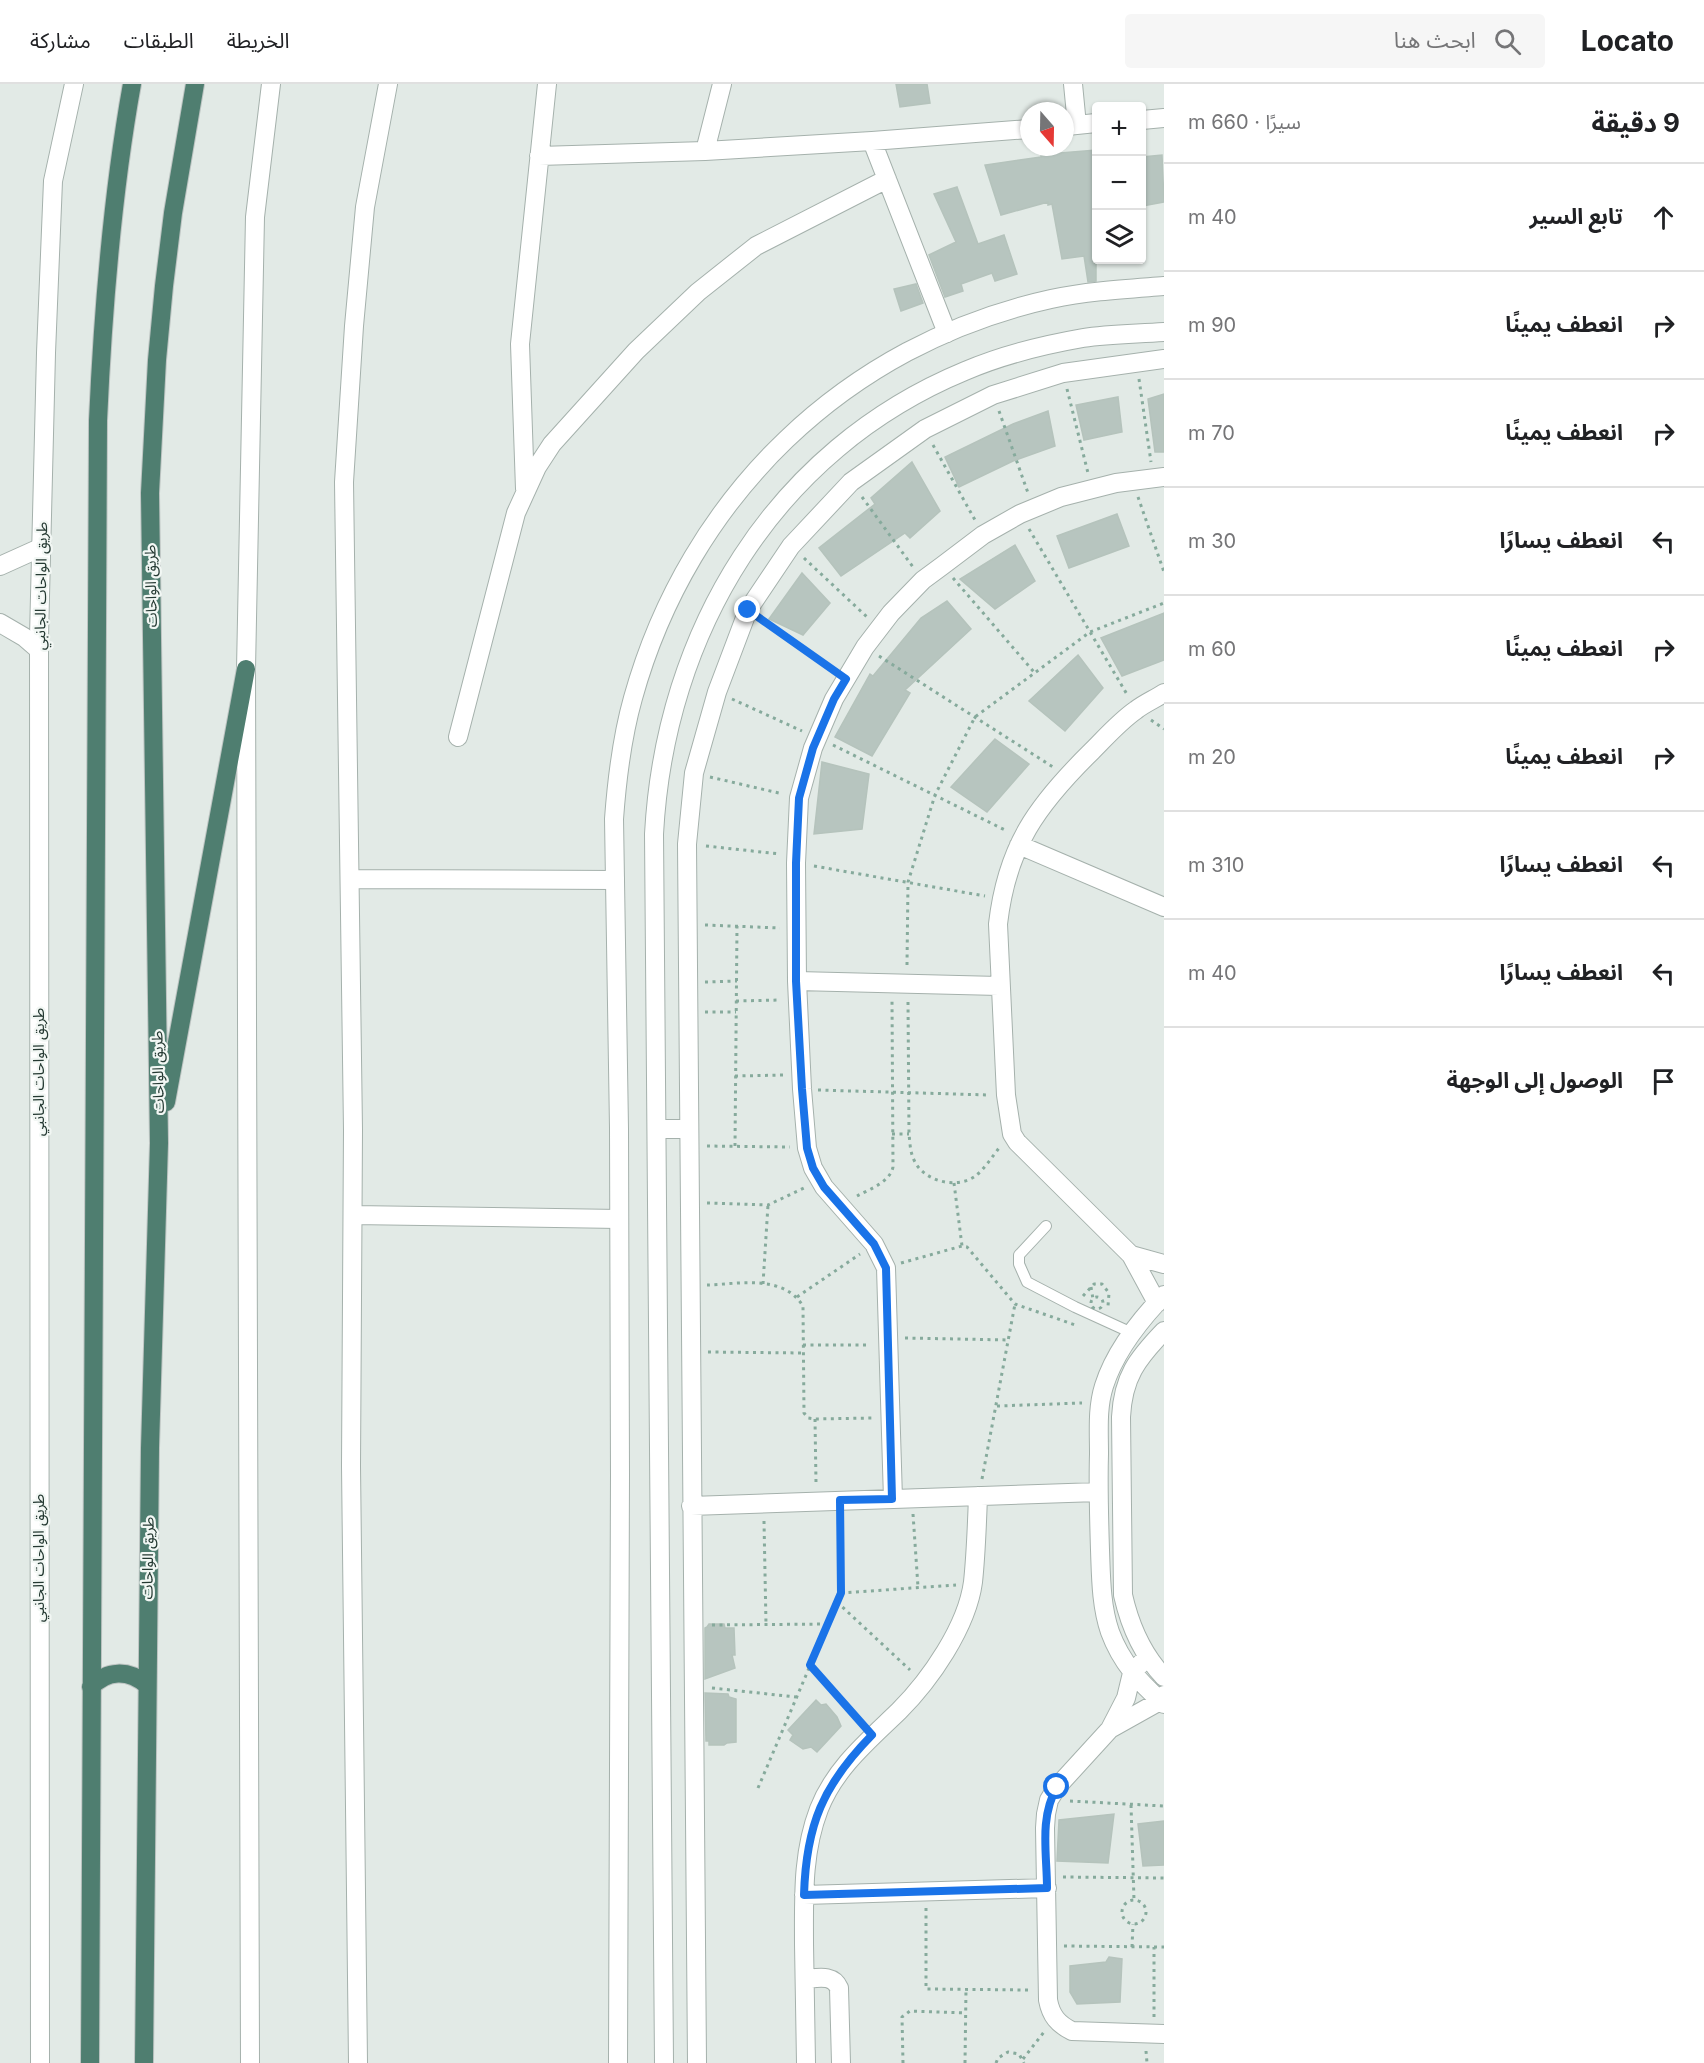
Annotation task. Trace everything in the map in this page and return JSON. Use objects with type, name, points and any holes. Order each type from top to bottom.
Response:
[{"type":"highway","points":[[90,2063],[90,1687],[98,421],[107,264],[116,186],[132,84]]},
{"type":"highway","name":"طريق الواحات","points":[[144,2063],[150,1448],[159,1143],[150,493],[157,360],[164,286],[173,213],[195,84]]},
{"type":"highway","points":[[159,1143],[246,669]]},
{"type":"highway","points":[[90,1687],[105,1676],[123,1673],[147,1685]]},
{"type":"street","name":"طريق الواحات الجانبي","points":[[40,2063],[39,650],[46,352],[53,181],[74,84]]},
{"type":"street","points":[[250,2063],[246,669],[255,216],[271,84]]},
{"type":"street","points":[[358,2063],[351,1466],[353,1215],[344,482],[354,326],[366,207],[388,84]]},
{"type":"street","points":[[525,491],[520,344],[547,84]]},
{"type":"street","points":[[705,151],[722,84]]},
{"type":"street","points":[[1072,102],[1073,84]]},
{"type":"street","points":[[1146,120],[1164,118]]},
{"type":"street","points":[[1074,126],[1092,123]]},
{"type":"street","points":[[539,156],[705,151],[1020,130]]},
{"type":"street","points":[[872,141],[948,333]]},
{"type":"street","points":[[458,737],[516,513],[537,467],[552,444],[636,351],[698,292],[756,246],[887,179]]},
{"type":"street","points":[[618,2063],[620,1902],[619,1219],[614,819],[617,778],[632,699],[657,626],[690,560],[715,522],[754,471],[809,419],[870,374],[911,350],[948,333],[1012,309],[1090,292],[1164,286]]},
{"type":"street","points":[[664,2063],[654,834],[658,779],[666,736],[684,672],[707,618],[729,576],[770,518],[818,466],[872,421],[903,402],[966,370],[1044,346],[1084,338],[1164,332]]},
{"type":"street","points":[[696,2063],[687,844],[694,774],[717,692],[748,610],[791,546],[851,482],[924,429],[993,395],[1063,373],[1164,359]]},
{"type":"street","points":[[892,1499],[886,1268],[874,1244],[820,1180],[813,1168],[807,1148],[796,981],[796,860],[799,798],[818,737],[834,699],[865,647],[891,613],[923,580],[983,535],[1027,511],[1061,497],[1092,489],[1159,478]]},
{"type":"street","points":[[0,566],[42,547]]},
{"type":"street","points":[[0,623],[24,637],[39,650]]},
{"type":"street","points":[[1110,1729],[1163,1700],[1132,1673],[1114,1641],[1104,1607],[1098,1492],[1099,1403],[1109,1371],[1132,1334],[1160,1299],[1131,1255],[1017,1143],[1012,1134],[1006,1095],[999,986],[998,924],[1001,898],[1008,872],[1037,812],[1067,776],[1136,710],[1164,693]]},
{"type":"street","points":[[1021,841],[1164,907]]},
{"type":"street","points":[[350,879],[615,880]]},
{"type":"street","points":[[796,981],[999,986]]},
{"type":"street","points":[[657,1129],[689,1137]]},
{"type":"street","points":[[353,1215],[619,1219]]},
{"type":"street","points":[[1131,1255],[1164,1264]]},
{"type":"street","points":[[1164,1331],[1136,1362],[1122,1398],[1121,1417],[1123,1595],[1136,1638],[1147,1657],[1164,1677]]},
{"type":"street","points":[[691,1506],[1098,1492]]},
{"type":"street","points":[[806,2063],[804,1895],[805,1865],[810,1836],[820,1807],[833,1781],[851,1756],[900,1710],[924,1683],[965,1614],[973,1584],[978,1496]]},
{"type":"street","points":[[1147,1657],[1132,1673],[1126,1698],[1110,1729],[1057,1787],[1049,1800],[1046,1814],[1048,2000],[1055,2019],[1072,2031],[1159,2034]]},
{"type":"street","points":[[804,1895],[926,1891],[1047,1882]]},
{"type":"street","points":[[805,1979],[832,1978],[837,1982],[841,2063]]},
{"type":"lane","points":[[1046,1226],[1019,1255],[1021,1274],[1027,1282],[1132,1334]]},
{"type":"path","points":[[1137,362],[1159,478]]},
{"type":"path","points":[[1063,373],[1092,489]]},
{"type":"path","points":[[993,395],[1027,511],[1090,632],[1136,710]]},
{"type":"path","points":[[924,429],[983,535]]},
{"type":"path","points":[[1132,481],[1164,572]]},
{"type":"path","points":[[851,482],[923,580]]},
{"type":"path","points":[[791,546],[880,628]]},
{"type":"path","points":[[942,566],[1034,672]]},
{"type":"path","points":[[840,1206],[886,1179],[892,1173],[891,1092],[908,882],[935,795],[975,717],[1090,632],[1164,603]]},
{"type":"path","points":[[748,610],[846,679]]},
{"type":"path","points":[[865,647],[1067,776]]},
{"type":"path","points":[[717,692],[818,737],[1021,841]]},
{"type":"path","points":[[694,774],[799,798]]},
{"type":"path","points":[[687,844],[796,860],[1001,898]]},
{"type":"path","points":[[688,925],[796,929]]},
{"type":"path","points":[[735,1146],[737,926]]},
{"type":"path","points":[[688,982],[736,981]]},
{"type":"path","points":[[900,983],[910,1092],[910,1148],[915,1163],[933,1178],[954,1183],[974,1177],[1012,1134]]},
{"type":"path","points":[[736,1001],[797,999]]},
{"type":"path","points":[[688,1012],[736,1012]]},
{"type":"path","points":[[735,1076],[891,1092],[1006,1095]]},
{"type":"path","points":[[892,1134],[909,1134]]},
{"type":"path","points":[[689,1137],[735,1146],[807,1148]]},
{"type":"path","points":[[690,1202],[768,1205],[820,1180]]},
{"type":"path","points":[[954,1183],[962,1246]]},
{"type":"path","points":[[763,1284],[768,1205]]},
{"type":"path","points":[[797,1297],[874,1244]]},
{"type":"path","points":[[886,1268],[962,1246],[971,1250],[1015,1304],[1081,1327]]},
{"type":"path","points":[[690,1286],[763,1284],[782,1287],[797,1297],[803,1305],[804,1413],[808,1418],[891,1418]]},
{"type":"path","points":[[1075,1307],[1094,1284],[1102,1284],[1109,1293],[1109,1304],[1100,1319]]},
{"type":"path","points":[[1091,1287],[1093,1299]]},
{"type":"path","points":[[978,1496],[1015,1304]]},
{"type":"path","points":[[803,1345],[888,1341],[1009,1340]]},
{"type":"path","points":[[691,1352],[803,1353]]},
{"type":"path","points":[[997,1406],[1099,1403]]},
{"type":"path","points":[[815,1419],[817,1502]]},
{"type":"path","points":[[911,1498],[918,1587]]},
{"type":"path","points":[[758,1788],[841,1593],[840,1500]]},
{"type":"path","points":[[764,1503],[765,1624]]},
{"type":"path","points":[[841,1593],[973,1584]]},
{"type":"path","points":[[837,1602],[924,1683]]},
{"type":"path","points":[[693,1625],[827,1624]]},
{"type":"path","points":[[810,1665],[872,1735]]},
{"type":"path","points":[[694,1686],[796,1697]]},
{"type":"path","points":[[1049,1800],[1164,1806]]},
{"type":"path","points":[[1131,1805],[1134,1900]]},
{"type":"path","points":[[1047,1882],[1133,1877],[1164,1878]]},
{"type":"path","points":[[926,1891],[926,1989],[1049,1990]]},
{"type":"path","points":[[1134,1900],[1140,1902],[1146,1912],[1144,1918],[1133,1924],[1128,1923],[1122,1914],[1124,1904],[1134,1900]]},
{"type":"path","points":[[1132,1947],[1133,1924]]},
{"type":"path","points":[[1048,1945],[1164,1947]]},
{"type":"path","points":[[1154,1947],[1159,2034]]},
{"type":"path","points":[[965,2063],[966,1989]]},
{"type":"path","points":[[903,2063],[902,2017],[910,2012],[966,2013]]},
{"type":"path","points":[[996,2063],[1008,2052],[1019,2054],[1024,2061],[1055,2019]]},
{"type":"building","points":[[896,84],[927,84],[930,103],[900,107]]},
{"type":"building","points":[[1092,150],[1092,264],[1096,264],[1096,281],[1088,282],[1084,256],[1062,259],[1052,204],[1048,205],[1048,202],[1001,215],[985,165],[1041,157],[1074,156],[1074,152]]},
{"type":"building","points":[[1162,155],[1164,202],[1146,205],[1146,157]]},
{"type":"building","points":[[957,187],[978,244],[1004,235],[1017,274],[995,281],[992,273],[961,284],[963,291],[945,297],[929,255],[956,242],[934,194]]},
{"type":"building","points":[[916,284],[923,303],[901,311],[894,289]]},
{"type":"building","points":[[1164,394],[1164,452],[1155,452],[1148,399]]},
{"type":"building","points":[[1118,397],[1122,432],[1084,440],[1076,405]]},
{"type":"building","points":[[1048,411],[1055,446],[1013,461],[959,487],[945,457],[1013,424]]},
{"type":"building","points":[[912,462],[940,511],[910,538],[905,533],[841,576],[819,548],[875,504],[871,498]]},
{"type":"building","points":[[1117,514],[1129,546],[1069,568],[1057,536]]},
{"type":"building","points":[[1015,545],[1035,581],[995,609],[960,579]]},
{"type":"building","points":[[802,573],[830,603],[803,635],[769,619]]},
{"type":"building","points":[[947,601],[971,629],[905,690],[910,693],[872,756],[835,737],[870,674],[873,676],[921,618]]},
{"type":"building","points":[[1164,613],[1164,660],[1122,676],[1101,638]]},
{"type":"building","points":[[1078,655],[1103,688],[1065,731],[1029,701]]},
{"type":"building","points":[[995,739],[1029,764],[987,812],[951,787]]},
{"type":"building","points":[[822,762],[869,774],[862,829],[814,834]]},
{"type":"building","points":[[709,1624],[724,1624],[725,1628],[734,1628],[735,1655],[732,1655],[735,1668],[705,1679],[705,1628]]},
{"type":"building","points":[[705,1693],[728,1694],[729,1697],[736,1699],[736,1742],[709,1745],[709,1741],[706,1741]]},
{"type":"building","points":[[816,1700],[821,1705],[826,1704],[841,1726],[817,1752],[811,1747],[803,1749],[790,1740],[793,1735],[788,1730]]},
{"type":"building","points":[[1114,1814],[1108,1863],[1057,1861],[1059,1820]]},
{"type":"building","points":[[1164,1821],[1164,1865],[1143,1866],[1138,1824]]},
{"type":"building","points":[[1109,1957],[1122,1959],[1120,2002],[1077,2004],[1070,1992],[1070,1966],[1106,1962]]},
{"type":"route","points":[[748,610],[846,679],[834,699],[813,748],[799,798],[796,863],[796,981],[802,1089],[807,1148],[813,1168],[824,1187],[874,1244],[886,1268],[892,1499],[840,1500],[841,1593],[810,1665],[872,1735],[851,1756],[833,1781],[820,1807],[810,1836],[805,1865],[804,1895],[1047,1888],[1046,1814],[1049,1800],[1057,1787]]}]
